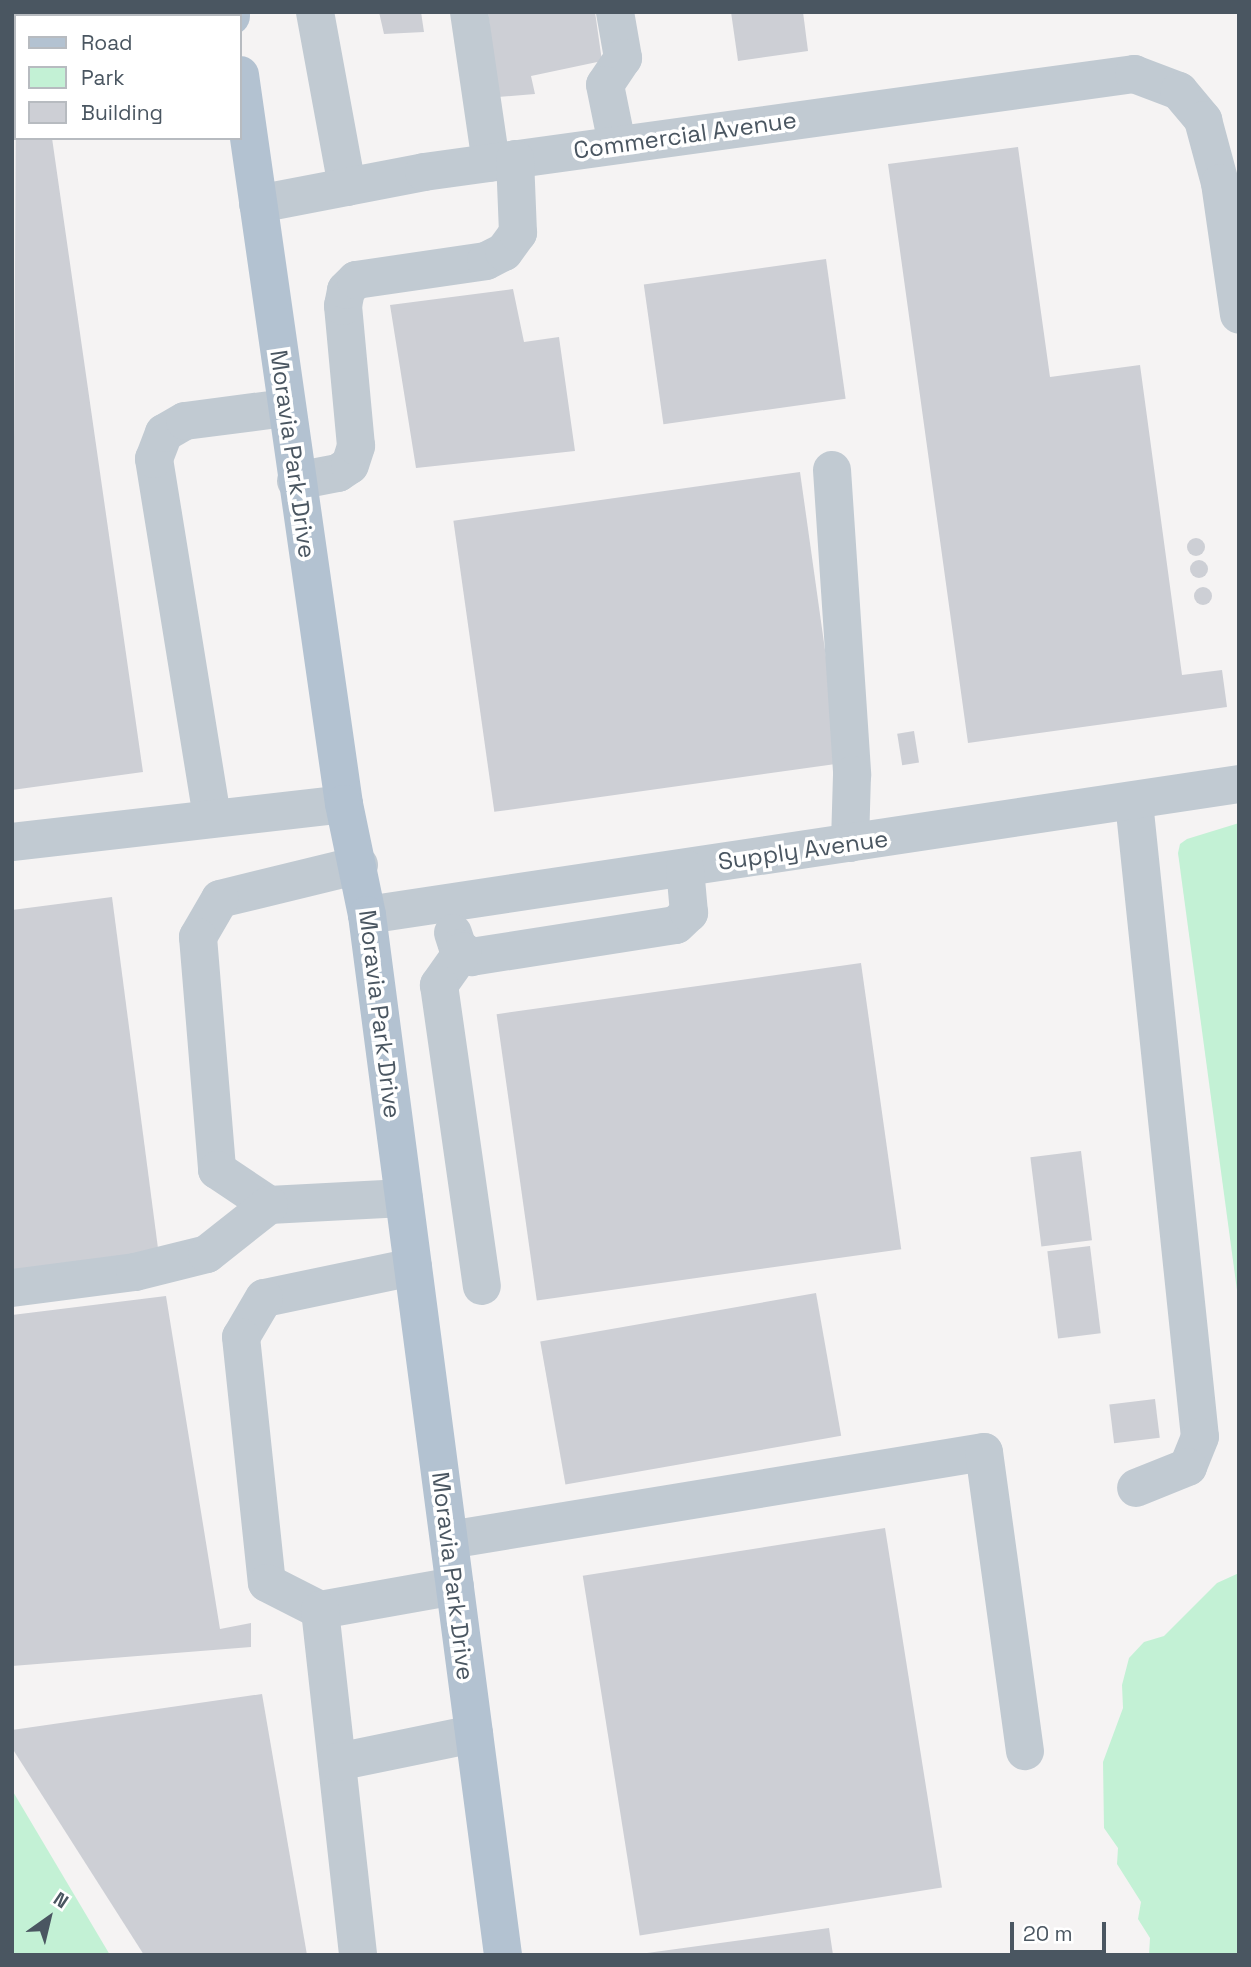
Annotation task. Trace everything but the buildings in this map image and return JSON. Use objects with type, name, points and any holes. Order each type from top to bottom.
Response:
[{"type":"main road","name":"Moravia Park Drive","points":[[242,89],[296,481],[345,804],[367,915],[503,1955]]},
{"type":"street","points":[[315,12],[346,187]]},
{"type":"street","points":[[296,481],[338,473],[349,465],[356,446],[343,306],[346,290],[356,280],[486,261],[504,252],[519,233],[469,12]]},
{"type":"street","points":[[615,12],[623,58],[605,85],[617,145]]},
{"type":"street","name":"Commercial Avenue","points":[[258,204],[503,161],[1114,75],[1152,78],[1179,91],[1225,140],[1239,314]]},
{"type":"street","points":[[212,817],[155,459],[164,433],[185,421],[285,408]]},
{"type":"street","points":[[832,470],[852,775],[850,844]]},
{"type":"street","name":"Supply Avenue","points":[[367,915],[1239,784]]},
{"type":"street","points":[[1133,802],[1200,1437],[1188,1467],[1136,1488]]},
{"type":"street","points":[[12,842],[212,817],[345,804]]},
{"type":"street","points":[[269,1205],[217,1170],[198,937],[220,899],[359,865]]},
{"type":"street","points":[[449,903],[454,941],[471,957],[676,925],[689,914],[685,868]]},
{"type":"street","points":[[463,951],[439,985],[482,1286]]},
{"type":"street","points":[[12,1288],[135,1272],[207,1254],[269,1205],[404,1198]]},
{"type":"street","points":[[413,1267],[264,1298],[240,1337],[267,1583],[320,1609],[454,1586]]},
{"type":"street","points":[[449,1540],[985,1452],[1024,1751]]},
{"type":"street","points":[[320,1609],[358,1955]]},
{"type":"street","points":[[337,1762],[474,1734]]},
{"type":"green space","points":[[1239,823],[1239,1305],[1178,853],[1180,844],[1187,839]]},
{"type":"green space","points":[[1239,1573],[1239,1955],[1149,1955],[1150,1938],[1138,1919],[1141,1902],[1117,1864],[1118,1848],[1104,1828],[1103,1762],[1123,1708],[1122,1685],[1129,1658],[1144,1642],[1164,1636],[1217,1583]]},
{"type":"green space","points":[[12,1790],[110,1955],[12,1955]]}]
